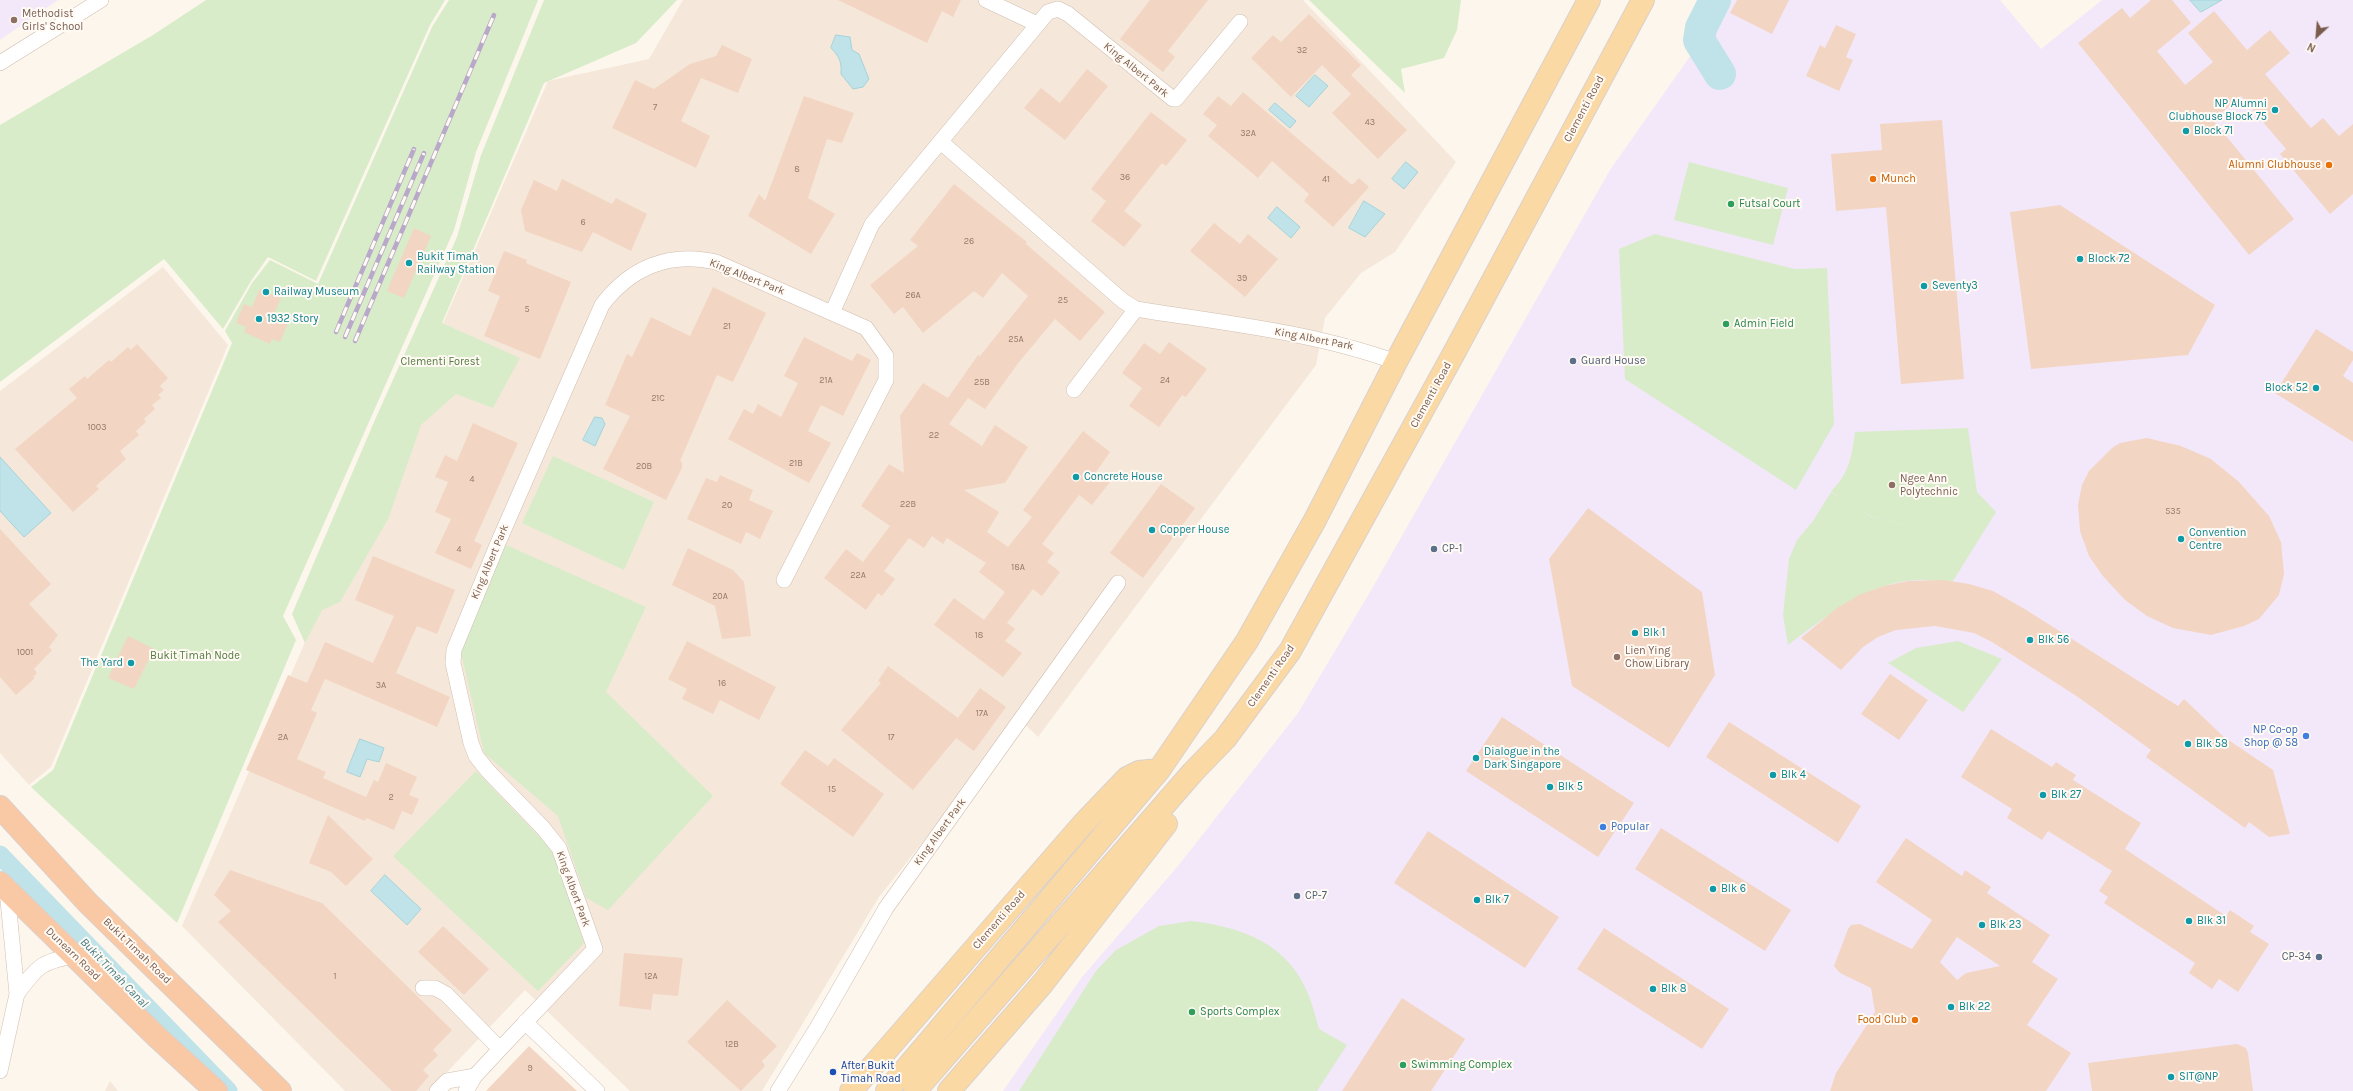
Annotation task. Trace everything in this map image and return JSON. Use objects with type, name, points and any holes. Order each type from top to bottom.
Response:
[{"type":"highway","name":"Bukit Timah Road","points":[[0,807],[88,903],[280,1091]]},
{"type":"highway","name":"Dunearn Road","points":[[3,887],[157,1037],[216,1091]]},
{"type":"main road","name":"Clementi Road","points":[[915,1091],[920,1070],[1159,770],[1248,642],[1315,520],[1396,362],[1589,0]]},
{"type":"main road","name":"Clementi Road","points":[[887,1091],[920,1070],[1193,772],[1225,740],[1290,651],[1464,334],[1642,0]]},
{"type":"main road","name":"Clementi Road","points":[[851,1091],[1082,824],[1127,778],[1139,772],[1159,770]]},
{"type":"main road","points":[[949,1091],[1043,983],[1177,810],[1191,788],[1193,772]]},
{"type":"street","points":[[0,63],[101,0]]},
{"type":"street","points":[[986,0],[1037,24]]},
{"type":"street","name":"King Albert Park","points":[[832,313],[872,224],[1048,12],[1058,9],[1068,14],[1172,99],[1176,99],[1240,22]]},
{"type":"street","name":"King Albert Park","points":[[941,142],[1123,301],[1136,309],[1322,339],[1356,347],[1396,362]]},
{"type":"street","name":"King Albert Park","points":[[466,1091],[475,1076],[595,949],[559,848],[543,828],[488,771],[476,756],[471,743],[453,664],[454,657],[498,543],[602,306],[614,290],[627,278],[663,262],[697,258],[716,262],[866,328],[886,356],[886,380],[784,580]]},
{"type":"street","points":[[1074,390],[1136,309]]},
{"type":"street","name":"King Albert Park","points":[[778,1091],[817,1028],[886,908],[1118,583]]},
{"type":"street","points":[[0,1071],[17,994],[3,887]]},
{"type":"street","points":[[17,994],[34,970],[51,960],[75,956]]},
{"type":"street","points":[[423,988],[435,988],[446,994],[500,1049]]},
{"type":"street","points":[[525,1022],[597,1091]]},
{"type":"street","points":[[437,1091],[447,1081],[475,1076]]},
{"type":"shaded area","name":"Methodist Girls' School","points":[[0,0],[58,0],[0,40]]},
{"type":"shaded area","points":[[683,0],[1303,0],[1456,162],[1395,252],[1361,273],[1325,318],[1316,365],[1038,737],[1027,726],[1009,734],[879,897],[762,1091],[630,1091],[525,990],[429,1091],[345,1091],[182,926],[548,81],[649,59]]},
{"type":"shaded area","name":"Ngee Ann Polytechnic","points":[[1725,0],[2000,0],[2041,49],[2102,0],[2353,0],[2353,1091],[1003,1091],[1082,977],[1178,866],[1298,713],[1370,592],[1610,170],[1712,25]]},
{"type":"shaded area","points":[[163,267],[228,345],[51,767],[29,785],[0,753],[0,391]]},
{"type":"shaded area","points":[[110,1081],[118,1091],[105,1091]]},
{"type":"green space","points":[[206,0],[445,0],[430,25],[316,281],[268,257],[251,281],[223,329],[164,259],[0,382],[0,125],[153,35]]},
{"type":"green space","name":"Bukit Timah Node","points":[[449,0],[538,0],[476,152],[454,230],[283,616],[296,640],[177,923],[31,787],[53,770],[232,343],[225,331],[252,283],[270,260],[318,284],[432,27]]},
{"type":"green space","name":"Clementi Forest","points":[[544,0],[677,0],[636,43],[544,83],[442,323],[520,358],[493,408],[456,394],[421,425],[388,519],[340,602],[322,610],[305,643],[292,614],[374,422],[457,237],[481,155]]},
{"type":"green space","points":[[1309,0],[1461,0],[1457,30],[1444,58],[1401,69],[1405,93]]},
{"type":"green space","name":"Futsal Court","points":[[1689,162],[1788,188],[1773,245],[1674,220]]},
{"type":"green space","name":"Admin Field","points":[[1655,234],[1795,269],[1827,268],[1834,424],[1796,490],[1625,379],[1619,249]]},
{"type":"green space","points":[[1968,428],[1977,492],[1996,512],[1953,581],[1924,580],[1889,584],[1858,597],[1843,606],[1788,645],[1783,615],[1789,559],[1797,540],[1813,521],[1831,492],[1841,498],[1831,491],[1842,478],[1849,464],[1855,432]],"holes":[[[1858,509],[1873,517],[1960,539],[1872,517]]]},
{"type":"green space","points":[[553,456],[654,502],[624,570],[522,523]]},
{"type":"green space","points":[[504,544],[646,607],[606,692],[713,796],[608,910],[586,898],[558,816],[484,753],[461,653]]},
{"type":"green space","points":[[1958,641],[2002,659],[1963,712],[1888,663],[1916,648]]},
{"type":"green space","points":[[476,771],[553,851],[584,943],[538,991],[393,856]]},
{"type":"green space","name":"Sports Complex","points":[[1191,921],[1229,928],[1246,934],[1262,941],[1277,951],[1289,963],[1300,978],[1309,996],[1319,1029],[1347,1045],[1317,1091],[1019,1091],[1096,971],[1116,950],[1159,926]]},
{"type":"water","points":[[2190,0],[2222,0],[2201,12]]},
{"type":"water","points":[[836,35],[850,37],[852,50],[859,54],[869,79],[863,87],[853,89],[841,74],[839,60],[831,48]]},
{"type":"water","points":[[1315,75],[1328,86],[1309,107],[1296,96]]},
{"type":"water","points":[[1275,103],[1296,121],[1290,128],[1269,110]]},
{"type":"water","points":[[1406,162],[1418,172],[1404,189],[1392,179]]},
{"type":"water","points":[[1364,201],[1385,214],[1365,237],[1349,228]]},
{"type":"water","points":[[1277,207],[1300,227],[1291,238],[1268,218]]},
{"type":"water","points":[[595,417],[602,418],[605,424],[595,446],[583,440]]},
{"type":"water","points":[[0,457],[51,513],[24,537],[0,511]]},
{"type":"water","points":[[360,739],[384,748],[379,762],[367,759],[360,777],[347,772]]},
{"type":"water","points":[[385,875],[421,909],[407,925],[371,891]]},
{"type":"building","points":[[838,0],[961,0],[953,17],[942,11],[927,43]]},
{"type":"building","points":[[1150,0],[1208,0],[1168,51],[1175,57],[1163,72],[1120,39]]},
{"type":"building","points":[[1737,0],[1789,0],[1772,34],[1730,13]]},
{"type":"building","points":[[2151,0],[2172,0],[2191,23],[2157,51],[2185,85],[2213,62],[2188,33],[2214,11],[2247,50],[2270,30],[2290,53],[2265,74],[2311,128],[2323,118],[2339,136],[2353,124],[2353,194],[2330,214],[2280,154],[2286,149],[2241,96],[2213,120],[2294,219],[2249,255],[2078,43],[2122,8],[2130,18]]},
{"type":"building","points":[[1309,14],[1361,65],[1351,75],[1407,130],[1378,159],[1332,113],[1351,94],[1322,65],[1291,97],[1251,58],[1273,35],[1281,42]]},
{"type":"building","points":[[1836,25],[1856,34],[1846,57],[1853,60],[1839,91],[1806,76],[1820,45],[1825,48]]},
{"type":"building","points":[[722,45],[752,59],[738,93],[701,78],[681,121],[710,136],[696,168],[612,128],[635,80],[654,89],[690,64],[716,56]]},
{"type":"building","points":[[1087,69],[1108,86],[1065,140],[1024,108],[1041,88],[1060,103]]},
{"type":"building","points":[[1243,92],[1352,185],[1359,178],[1369,187],[1333,227],[1304,201],[1309,194],[1272,161],[1258,178],[1208,136],[1217,125],[1203,114],[1218,96],[1231,106]]},
{"type":"building","points":[[804,96],[854,113],[842,143],[827,139],[808,198],[835,214],[811,254],[748,216],[759,194],[765,201]]},
{"type":"building","points":[[1151,112],[1187,140],[1166,166],[1162,163],[1124,211],[1142,225],[1124,247],[1091,221],[1106,201],[1091,189]]},
{"type":"building","name":"Seventy3","points":[[1942,120],[1964,379],[1901,384],[1886,207],[1836,211],[1831,154],[1882,150],[1880,124]]},
{"type":"building","points":[[562,179],[612,204],[616,198],[647,214],[631,251],[593,232],[582,252],[525,231],[521,210],[534,180],[557,191]]},
{"type":"building","points":[[954,184],[1027,242],[1026,244],[1105,312],[1080,341],[1055,319],[1019,362],[985,409],[968,398],[949,424],[982,446],[995,425],[1028,447],[1005,483],[964,490],[999,512],[987,532],[1008,547],[1032,517],[1023,510],[1083,431],[1110,452],[1096,472],[1110,482],[1092,505],[1079,495],[1042,544],[1054,553],[1047,562],[1060,572],[1042,596],[1033,589],[1007,623],[1015,629],[1005,641],[1022,653],[1003,677],[934,625],[954,598],[984,620],[1005,592],[979,572],[986,563],[947,538],[943,544],[932,536],[924,548],[909,538],[884,571],[895,579],[882,596],[878,593],[866,610],[824,578],[846,549],[863,562],[890,526],[861,506],[889,464],[904,473],[900,416],[923,383],[948,398],[978,355],[980,356],[1028,296],[1002,273],[983,298],[974,291],[923,333],[903,307],[894,314],[870,285],[918,246],[910,240]]},
{"type":"building","name":"Block 72","points":[[2060,205],[2215,305],[2188,355],[2031,369],[2010,212]]},
{"type":"building","points":[[1214,223],[1240,244],[1248,234],[1278,259],[1245,297],[1190,251]]},
{"type":"building","name":"Bukit Timah Railway Station","points":[[414,228],[431,236],[404,298],[387,291]]},
{"type":"building","points":[[504,251],[527,260],[526,263],[571,282],[540,359],[484,336],[500,296],[488,291]]},
{"type":"building","points":[[713,287],[766,313],[733,382],[717,375],[680,461],[682,462],[682,468],[666,500],[603,469],[630,416],[605,405],[627,354],[632,357],[651,317],[690,336]]},
{"type":"building","name":"1932 Story","points":[[260,289],[281,298],[273,316],[288,323],[280,342],[272,339],[270,344],[244,332],[246,327],[236,323],[244,304],[252,307]]},
{"type":"building","name":"Block 52","points":[[2316,329],[2353,352],[2353,360],[2343,376],[2353,383],[2353,442],[2275,393]]},
{"type":"building","points":[[804,337],[852,361],[857,353],[871,360],[843,416],[821,405],[808,431],[831,443],[809,483],[728,439],[744,409],[753,414],[758,404],[781,417],[798,383],[784,376]]},
{"type":"building","points":[[1169,342],[1207,369],[1186,397],[1182,395],[1159,427],[1129,406],[1142,388],[1122,373],[1144,343],[1160,354]]},
{"type":"building","points":[[137,344],[168,378],[160,386],[164,390],[158,395],[161,398],[152,405],[155,409],[144,419],[146,422],[136,431],[139,435],[120,451],[126,459],[96,486],[99,489],[73,512],[15,449],[77,398],[69,389],[85,376],[87,379],[109,360],[111,362],[128,347],[131,350]]},
{"type":"building","points":[[473,423],[518,443],[474,541],[482,545],[471,569],[435,553],[451,519],[435,512],[448,482],[435,477],[445,455],[457,461]]},
{"type":"building","name":"Convention Centre","points":[[2147,438],[2181,446],[2211,459],[2239,482],[2269,516],[2281,542],[2284,574],[2279,595],[2259,619],[2244,626],[2211,635],[2173,628],[2147,616],[2125,600],[2102,575],[2089,556],[2080,531],[2078,505],[2082,485],[2089,471],[2112,448],[2120,443]]},
{"type":"building","points":[[720,475],[753,490],[749,500],[773,511],[760,539],[746,532],[741,544],[687,519],[706,478],[717,482]]},
{"type":"building","name":"Copper House","points":[[1161,484],[1195,508],[1143,578],[1110,553]]},
{"type":"building","name":"Blk 1","points":[[1588,508],[1702,592],[1715,675],[1669,748],[1572,686],[1549,559]]},
{"type":"building","points":[[0,529],[51,584],[29,604],[58,635],[49,647],[52,650],[34,669],[37,673],[33,677],[35,678],[16,695],[0,677]]},
{"type":"building","points":[[688,548],[733,570],[744,582],[751,636],[722,639],[715,606],[672,585]]},
{"type":"building","points":[[373,556],[455,590],[437,634],[417,626],[396,673],[450,697],[437,727],[325,679],[311,710],[317,713],[297,759],[326,772],[323,778],[366,797],[374,780],[378,782],[386,763],[417,777],[409,795],[419,799],[412,815],[402,811],[394,830],[366,818],[365,821],[246,770],[288,675],[307,683],[325,642],[373,663],[394,616],[355,600]]},
{"type":"building","points":[[1943,580],[1969,584],[1993,591],[2023,608],[2178,706],[2184,699],[2224,737],[2273,770],[2290,834],[2269,837],[2249,822],[2245,828],[2146,757],[2151,750],[2078,697],[1992,642],[1974,633],[1935,626],[1896,630],[1878,637],[1863,647],[1841,670],[1801,638],[1837,608],[1859,595],[1884,586],[1908,581]]},
{"type":"building","name":"The Yard","points":[[128,636],[154,649],[134,689],[108,678]]},
{"type":"building","points":[[687,641],[776,687],[759,720],[720,700],[713,714],[682,699],[687,689],[668,679]]},
{"type":"building","points":[[888,666],[958,718],[980,688],[1006,707],[974,751],[956,738],[913,790],[841,730],[881,683],[878,681]]},
{"type":"building","points":[[1890,674],[1928,700],[1899,740],[1861,714]]},
{"type":"building","name":"Blk 5","points":[[1502,717],[1634,803],[1598,857],[1466,771]]},
{"type":"building","name":"Blk 4","points":[[1729,722],[1861,806],[1838,843],[1706,757]]},
{"type":"building","points":[[1991,729],[2052,767],[2056,762],[2076,775],[2073,780],[2141,823],[2125,849],[2226,916],[2230,910],[2254,926],[2250,932],[2269,944],[2238,992],[2219,979],[2212,989],[2189,973],[2195,963],[2104,903],[2108,897],[2099,891],[2112,871],[2048,831],[2042,840],[2007,818],[2012,809],[1961,777]]},
{"type":"building","points":[[805,750],[828,766],[834,758],[884,794],[853,837],[780,784]]},
{"type":"building","points":[[328,815],[373,859],[346,886],[331,872],[309,863]]},
{"type":"building","name":"Blk 6","points":[[1661,828],[1791,910],[1765,951],[1635,869]]},
{"type":"building","name":"Blk 7","points":[[1428,831],[1559,917],[1525,968],[1394,883]]},
{"type":"building","name":"Blk 22","points":[[1906,838],[1962,876],[1965,870],[1991,887],[1987,893],[2050,935],[2032,962],[2058,979],[2027,1025],[2071,1053],[2046,1091],[1830,1091],[1836,1073],[1875,1012],[1871,988],[1840,973],[1834,966],[1848,929],[1851,925],[1860,924],[1912,949],[1932,920],[1876,882]],"holes":[[[1957,937],[2000,966],[1966,973],[1957,980],[1940,962]]]},
{"type":"building","points":[[230,870],[322,903],[452,1030],[433,1050],[438,1055],[423,1070],[429,1076],[416,1091],[392,1091],[218,922],[231,911],[214,895]]},
{"type":"building","points":[[443,926],[489,969],[464,995],[418,952]]},
{"type":"building","name":"Blk 8","points":[[1604,928],[1729,1009],[1702,1049],[1577,969]]},
{"type":"building","points":[[624,953],[683,958],[678,996],[653,994],[651,1010],[619,1006]]},
{"type":"building","name":"Swimming Complex","points":[[1402,998],[1465,1039],[1431,1091],[1342,1091]]},
{"type":"building","points":[[727,1000],[777,1046],[762,1061],[765,1066],[741,1091],[687,1042]]},
{"type":"building","name":"SIT@NP","points":[[2237,1044],[2246,1048],[2248,1053],[2253,1091],[2092,1091],[2088,1063]]},
{"type":"building","points":[[529,1046],[577,1091],[486,1091]]},
{"type":"waterway","points":[[1715,0],[1701,28],[1699,40],[1720,74]]},
{"type":"waterway","name":"Bukit Timah Canal","points":[[0,855],[228,1091]]},
{"type":"railway","points":[[355,341],[494,15]]},
{"type":"railway","points":[[336,332],[414,149]]},
{"type":"railway","points":[[345,337],[424,153]]},
{"type":"place","name":"Methodist Girls' School","points":[[14,20]]},
{"type":"place","name":"NP Alumni Clubhouse Block 75","points":[[2275,110]]},
{"type":"place","name":"Block 71","points":[[2186,131]]},
{"type":"place","name":"Alumni Clubhouse","points":[[2329,165]]},
{"type":"place","name":"Munch","points":[[1873,179]]},
{"type":"place","name":"Futsal Court","points":[[1731,204]]},
{"type":"place","name":"Block 72","points":[[2080,259]]},
{"type":"place","name":"Bukit Timah Railway Station","points":[[409,263]]},
{"type":"place","name":"Seventy3","points":[[1924,286]]},
{"type":"place","name":"Railway Museum","points":[[266,292]]},
{"type":"place","name":"1932 Story","points":[[259,319]]},
{"type":"place","name":"Admin Field","points":[[1726,324]]},
{"type":"place","name":"Guard House","points":[[1573,361]]},
{"type":"place","name":"Block 52","points":[[2316,388]]},
{"type":"place","name":"Concrete House","points":[[1076,477]]},
{"type":"place","name":"Ngee Ann Polytechnic","points":[[1892,485]]},
{"type":"place","name":"Copper House","points":[[1152,530]]},
{"type":"place","name":"Convention Centre","points":[[2181,539]]},
{"type":"place","name":"CP-1","points":[[1434,549]]},
{"type":"place","name":"Blk 1","points":[[1635,633]]},
{"type":"place","name":"Blk 56","points":[[2030,640]]},
{"type":"place","name":"Lien Ying Chow Library","points":[[1617,657]]},
{"type":"place","name":"The Yard","points":[[131,663]]},
{"type":"place","name":"NP Co-op Shop @ 58","points":[[2306,736]]},
{"type":"place","name":"Blk 58","points":[[2188,744]]},
{"type":"place","name":"Dialogue in the Dark Singapore","points":[[1476,758]]},
{"type":"place","name":"Blk 4","points":[[1773,775]]},
{"type":"place","name":"Blk 5","points":[[1550,787]]},
{"type":"place","name":"Blk 27","points":[[2043,795]]},
{"type":"place","name":"Popular","points":[[1603,827]]},
{"type":"place","name":"Blk 6","points":[[1713,889]]},
{"type":"place","name":"CP-7","points":[[1297,896]]},
{"type":"place","name":"Blk 7","points":[[1477,900]]},
{"type":"place","name":"Blk 31","points":[[2189,921]]},
{"type":"place","name":"Blk 23","points":[[1982,925]]},
{"type":"place","name":"CP-34","points":[[2319,957]]},
{"type":"place","name":"Blk 8","points":[[1653,989]]},
{"type":"place","name":"Blk 22","points":[[1951,1007]]},
{"type":"place","name":"Sports Complex","points":[[1192,1012]]},
{"type":"place","name":"Food Club","points":[[1915,1020]]},
{"type":"place","name":"Swimming Complex","points":[[1403,1065]]},
{"type":"place","name":"After Bukit Timah Road","points":[[833,1072]]},
{"type":"place","name":"SIT@NP","points":[[2171,1077]]}]
